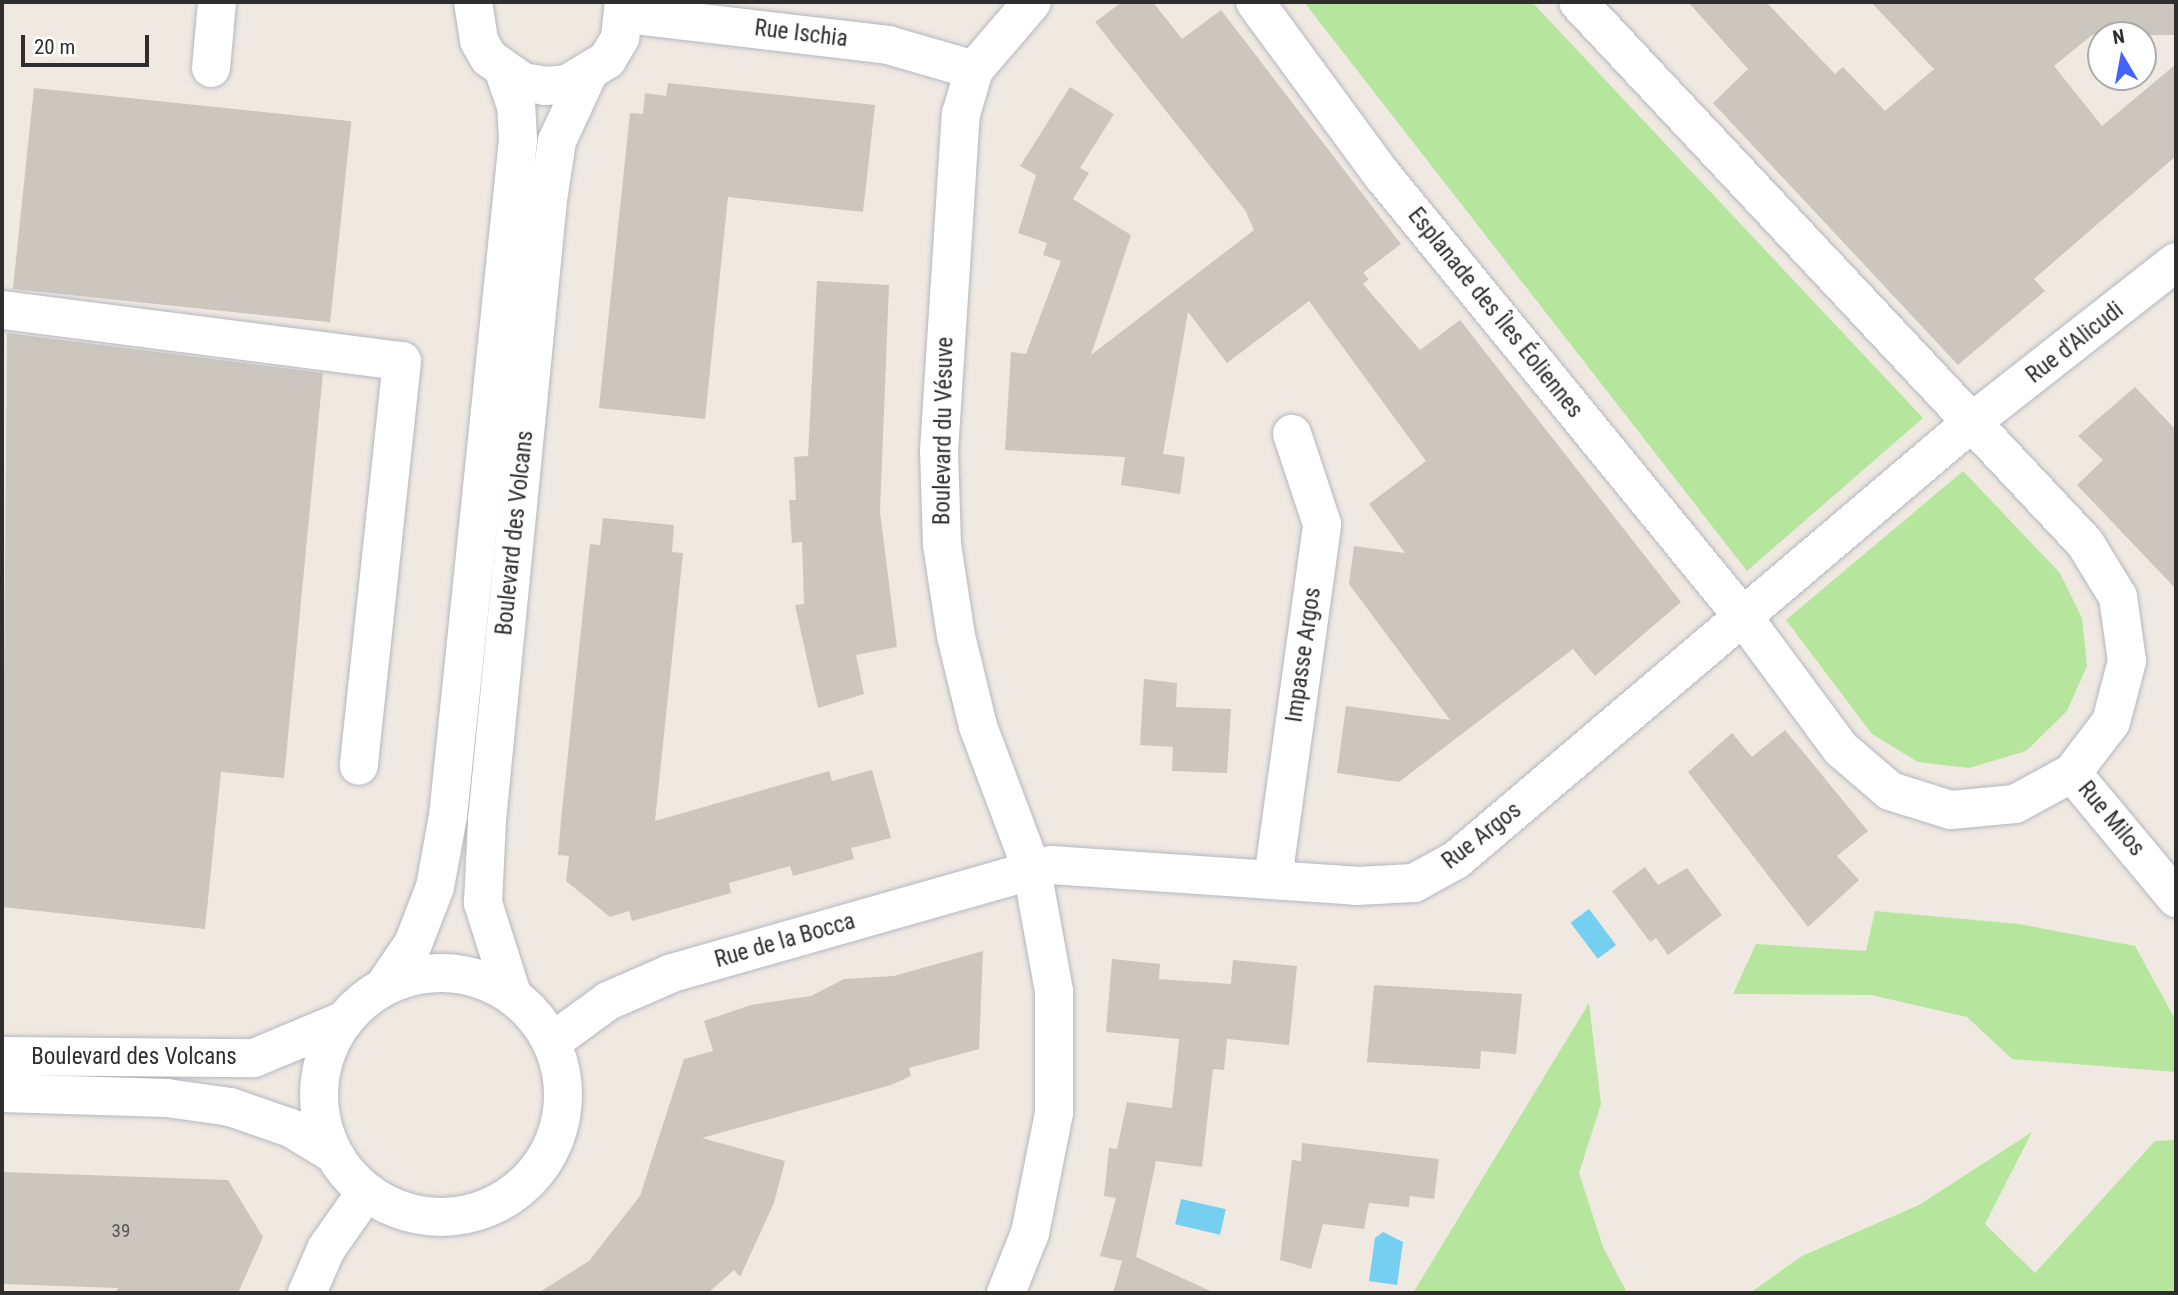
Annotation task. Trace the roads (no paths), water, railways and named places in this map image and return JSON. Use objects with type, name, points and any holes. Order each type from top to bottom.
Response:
[{"type":"street","points":[[211,68],[217,2]]},
{"type":"street","points":[[473,2],[479,41],[504,72],[545,86],[587,76]]},
{"type":"street","name":"Boulevard du Vésuve","points":[[1006,1293],[1030,1233],[1054,1113],[1054,990],[1032,870],[978,726],[942,545],[939,451],[961,114],[974,70],[1032,2]]},
{"type":"street","name":"Esplanade des Îles Éoliennes","points":[[1255,2],[1383,176],[1744,618],[1841,749],[1890,791],[1951,810],[2003,805],[2072,773],[2111,722],[2124,676],[2118,597],[2085,543],[1578,2]]},
{"type":"street","name":"Rue Ischia","points":[[624,8],[888,45],[974,70]]},
{"type":"street","name":"Boulevard des Volcans","points":[[512,994],[483,903],[486,820],[548,200],[558,141],[587,76],[620,38],[624,8]]},
{"type":"street","name":"Boulevard des Volcans","points":[[385,985],[413,944],[435,887],[448,816],[518,140],[516,106],[504,72]]},
{"type":"street","name":"Rue d'Alicudi","points":[[1972,422],[2160,296],[2176,262]]},
{"type":"street","points":[[2,310],[402,361],[359,766]]},
{"type":"street","points":[[1744,618],[1972,422]]},
{"type":"street","name":"Impasse Argos","points":[[1273,879],[1322,524],[1292,434]]},
{"type":"street","name":"Rue Argos","points":[[1032,870],[1090,863],[1273,879],[1414,883],[1456,860],[1744,618]]},
{"type":"street","name":"Rue Milos","points":[[2072,773],[2176,898]]},
{"type":"street","name":"Rue de la Bocca","points":[[552,1042],[608,1001],[672,973],[1032,870]]},
{"type":"street","points":[[428,973],[471,976],[512,994],[552,1042],[564,1087],[558,1133],[535,1174],[499,1203],[454,1217],[408,1213],[366,1192],[332,1153],[319,1096],[322,1062],[343,1021],[385,985],[428,973]]},
{"type":"street","name":"Boulevard des Volcans","points":[[2,1056],[254,1058],[343,1021]]},
{"type":"street","name":"Boulevard des Volcans","points":[[2,1093],[167,1098],[230,1107],[291,1128],[332,1153]]},
{"type":"street","points":[[307,1293],[326,1250],[366,1192]]},
{"type":"water","points":[[1589,909],[1616,945],[1598,959],[1571,923]]},
{"type":"water","points":[[1181,1199],[1226,1209],[1220,1235],[1175,1224]]},
{"type":"water","points":[[1383,1232],[1403,1242],[1397,1285],[1369,1281],[1375,1238]]}]
